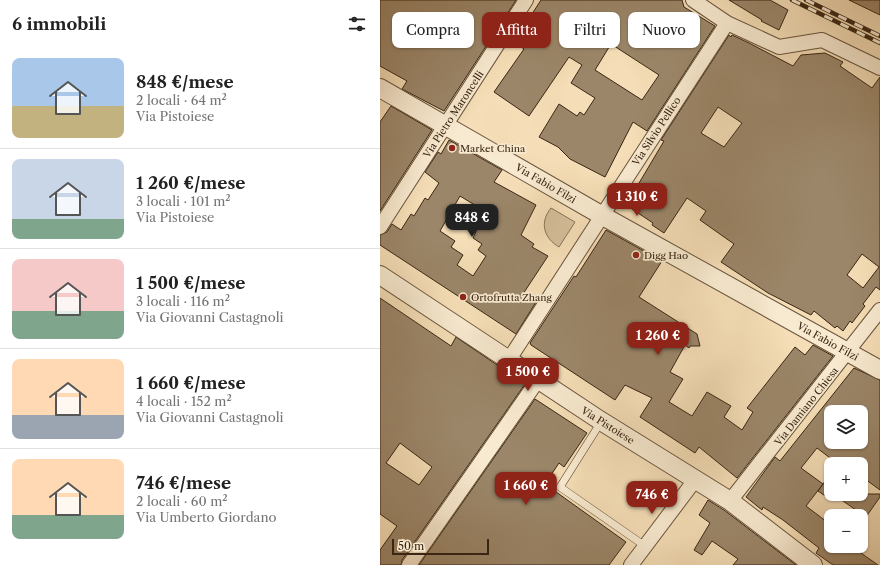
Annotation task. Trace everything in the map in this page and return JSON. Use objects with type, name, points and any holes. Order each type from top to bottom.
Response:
[{"type":"street","name":"Via Pietro Maroncelli","points":[[380,227],[526,0]]},
{"type":"street","points":[[694,0],[727,23],[779,47],[822,40],[880,68]]},
{"type":"street","name":"Via Silvio Pellico","points":[[508,361],[601,215],[727,23]]},
{"type":"street","name":"Via Fabio Filzi","points":[[380,88],[601,215],[880,370]]},
{"type":"street","name":"Via Pistoiese","points":[[380,275],[508,361],[730,501],[814,565]]},
{"type":"street","name":"Via Damiano Chiesa","points":[[730,501],[849,352],[880,310]]},
{"type":"street","points":[[409,565],[538,380]]},
{"type":"street","points":[[631,565],[695,480]]},
{"type":"lane","points":[[601,421],[560,487],[645,546]]},
{"type":"shaded area","points":[[551,208],[575,222],[559,247],[550,239],[545,230],[545,219]]},
{"type":"building","points":[[380,0],[516,0],[508,12],[482,12],[482,48],[485,48],[444,111],[402,89],[407,81],[380,66]]},
{"type":"building","points":[[541,0],[682,0],[684,7],[692,12],[628,12],[628,48],[700,48],[700,17],[715,26],[647,131],[633,122],[605,177],[570,159],[558,147],[539,137],[559,104],[577,116],[580,112],[584,115],[595,98],[571,83],[582,65],[569,57],[529,116],[494,92],[524,49],[523,48],[551,48],[551,12],[533,12]],"holes":[[[559,12],[620,12],[620,48],[617,48],[659,75],[642,100],[595,70],[609,48],[559,48]]]},
{"type":"building","points":[[729,0],[770,0],[788,10],[779,30],[761,21],[762,20]]},
{"type":"building","points":[[849,0],[880,0],[880,15]]},
{"type":"building","points":[[729,35],[749,43],[793,66],[801,55],[825,53],[843,62],[840,66],[872,88],[880,77],[880,290],[876,287],[863,304],[865,306],[852,323],[850,321],[843,331],[837,326],[835,328],[814,311],[811,315],[768,293],[721,262],[734,244],[700,220],[706,211],[687,198],[664,233],[652,225],[653,223],[626,205],[664,141],[661,140]],"holes":[[[718,107],[742,123],[724,147],[701,133]],[[862,254],[879,267],[863,288],[847,275]]]},
{"type":"building","points":[[391,106],[432,130],[380,211],[380,122]]},
{"type":"building","points":[[449,140],[502,170],[494,182],[536,205],[521,235],[534,244],[532,247],[548,256],[523,294],[536,302],[516,334],[380,245],[380,235],[387,232],[392,224],[401,230],[411,214],[414,216],[425,198],[428,200],[439,183],[425,172],[438,152],[441,154]],"holes":[[[460,196],[478,207],[469,221],[478,227],[473,238],[482,244],[478,250],[486,256],[473,276],[457,265],[463,255],[451,247],[455,241],[440,231]]]},
{"type":"building","points":[[606,230],[662,261],[639,297],[697,334],[700,346],[690,346],[689,348],[685,345],[670,372],[683,379],[669,402],[692,416],[707,392],[731,406],[724,417],[742,430],[753,412],[747,408],[795,347],[805,355],[813,345],[833,356],[737,478],[699,447],[695,453],[640,417],[652,398],[625,385],[615,400],[531,345],[530,343],[574,276],[576,277]]},
{"type":"building","points":[[380,298],[451,346],[456,337],[525,384],[402,560],[401,565],[380,565],[380,550],[397,526],[380,514]],"holes":[[[400,443],[432,467],[419,485],[386,463]]]},
{"type":"building","points":[[854,368],[880,380],[880,490],[868,481],[868,457],[829,457],[817,448],[801,468],[823,484],[806,506],[824,520],[824,553],[861,553],[878,565],[833,565],[816,553],[819,548],[783,520],[763,507],[762,510],[746,497],[775,457],[780,461],[824,406],[824,449],[868,449],[868,405],[825,405]]},
{"type":"building","points":[[535,399],[587,433],[564,467],[559,463],[545,484],[626,542],[609,565],[419,565]]},
{"type":"building","points":[[824,483],[824,495],[818,491]]},
{"type":"building","points":[[868,494],[880,494],[880,497],[868,514],[868,509],[855,509],[843,501],[868,501]]},
{"type":"building","points":[[708,500],[724,510],[796,565],[733,565],[738,559],[712,541],[702,555],[694,550],[710,523],[699,515]]},
{"type":"railway","points":[[792,0],[880,43]]},
{"type":"railway","points":[[806,0],[880,36]]},
{"type":"place","name":"Market China","points":[[452,148]]},
{"type":"place","name":"Digg Hao","points":[[636,255]]},
{"type":"place","name":"Ortofrutta Zhang","points":[[463,297]]}]
